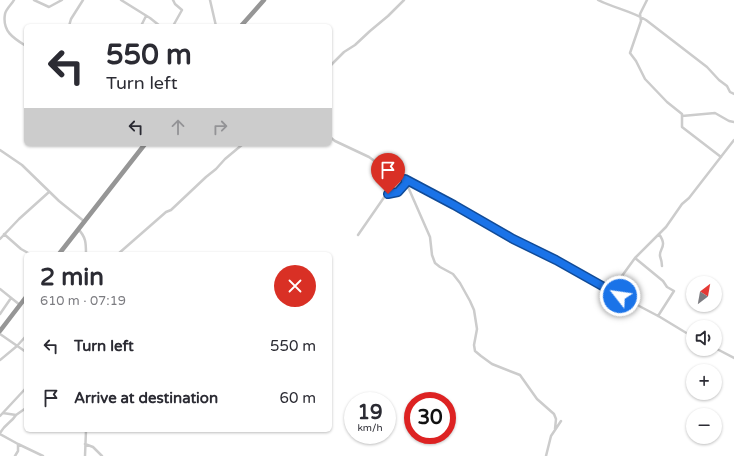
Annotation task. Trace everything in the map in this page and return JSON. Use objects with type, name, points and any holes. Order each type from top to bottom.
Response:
[{"type":"highway","points":[[243,24],[264,0]]},
{"type":"highway","points":[[61,252],[143,146]]},
{"type":"highway","points":[[0,332],[24,300]]},
{"type":"street","points":[[14,0],[5,13],[4,24],[12,36],[24,45]]},
{"type":"street","points":[[34,0],[49,7],[62,0]]},
{"type":"street","points":[[69,24],[83,0]]},
{"type":"street","points":[[121,0],[157,24]]},
{"type":"street","points":[[174,0],[182,10],[174,24]]},
{"type":"street","points":[[210,0],[216,24]]},
{"type":"street","points":[[332,64],[344,52],[356,44],[388,16],[404,0]]},
{"type":"street","points":[[598,0],[640,16],[707,67],[721,82],[727,86],[730,92],[734,94]]},
{"type":"street","points":[[647,0],[640,14],[641,21],[635,41],[630,50],[631,55],[636,61],[645,79],[667,102],[679,111],[682,116],[682,124],[684,128],[699,138],[721,157]]},
{"type":"street","points":[[142,24],[146,16]]},
{"type":"street","points":[[682,116],[715,113],[729,121],[734,122]]},
{"type":"street","points":[[332,139],[370,157],[380,165],[405,179],[513,239],[556,260],[686,333]]},
{"type":"street","points":[[611,291],[635,258],[659,234],[734,140]]},
{"type":"street","points":[[120,252],[170,210],[241,146]]},
{"type":"street","points":[[0,150],[22,166],[69,211],[85,222]]},
{"type":"street","points":[[405,179],[430,237],[432,255],[435,263],[453,274],[460,283],[474,310],[477,329],[474,345],[475,351],[492,364],[520,375],[537,399],[554,414],[556,419],[555,429]]},
{"type":"street","points":[[358,234],[385,196],[398,192],[406,183]]},
{"type":"street","points":[[0,239],[49,192]]},
{"type":"street","points":[[78,229],[86,240],[86,252]]},
{"type":"street","points":[[4,234],[26,252]]},
{"type":"street","points":[[659,234],[663,245],[660,255],[662,266]]},
{"type":"street","points":[[635,258],[674,292],[658,316]]},
{"type":"street","points":[[0,289],[20,305]]},
{"type":"street","points":[[0,314],[11,298]]},
{"type":"street","points":[[0,332],[24,351]]},
{"type":"street","points":[[0,360],[24,338]]},
{"type":"street","points":[[722,352],[734,358]]},
{"type":"street","points":[[0,416],[24,390]]},
{"type":"street","points":[[24,409],[5,425],[0,434],[43,456]]},
{"type":"street","points":[[3,413],[16,415]]},
{"type":"street","points":[[546,456],[551,436],[561,421]]},
{"type":"street","points":[[85,456],[86,432]]},
{"type":"street","points":[[14,456],[18,451],[18,444]]},
{"type":"street","points":[[85,444],[93,447],[102,456]]},
{"type":"route","points":[[388,194],[397,193],[406,183],[405,179],[620,296]]}]
